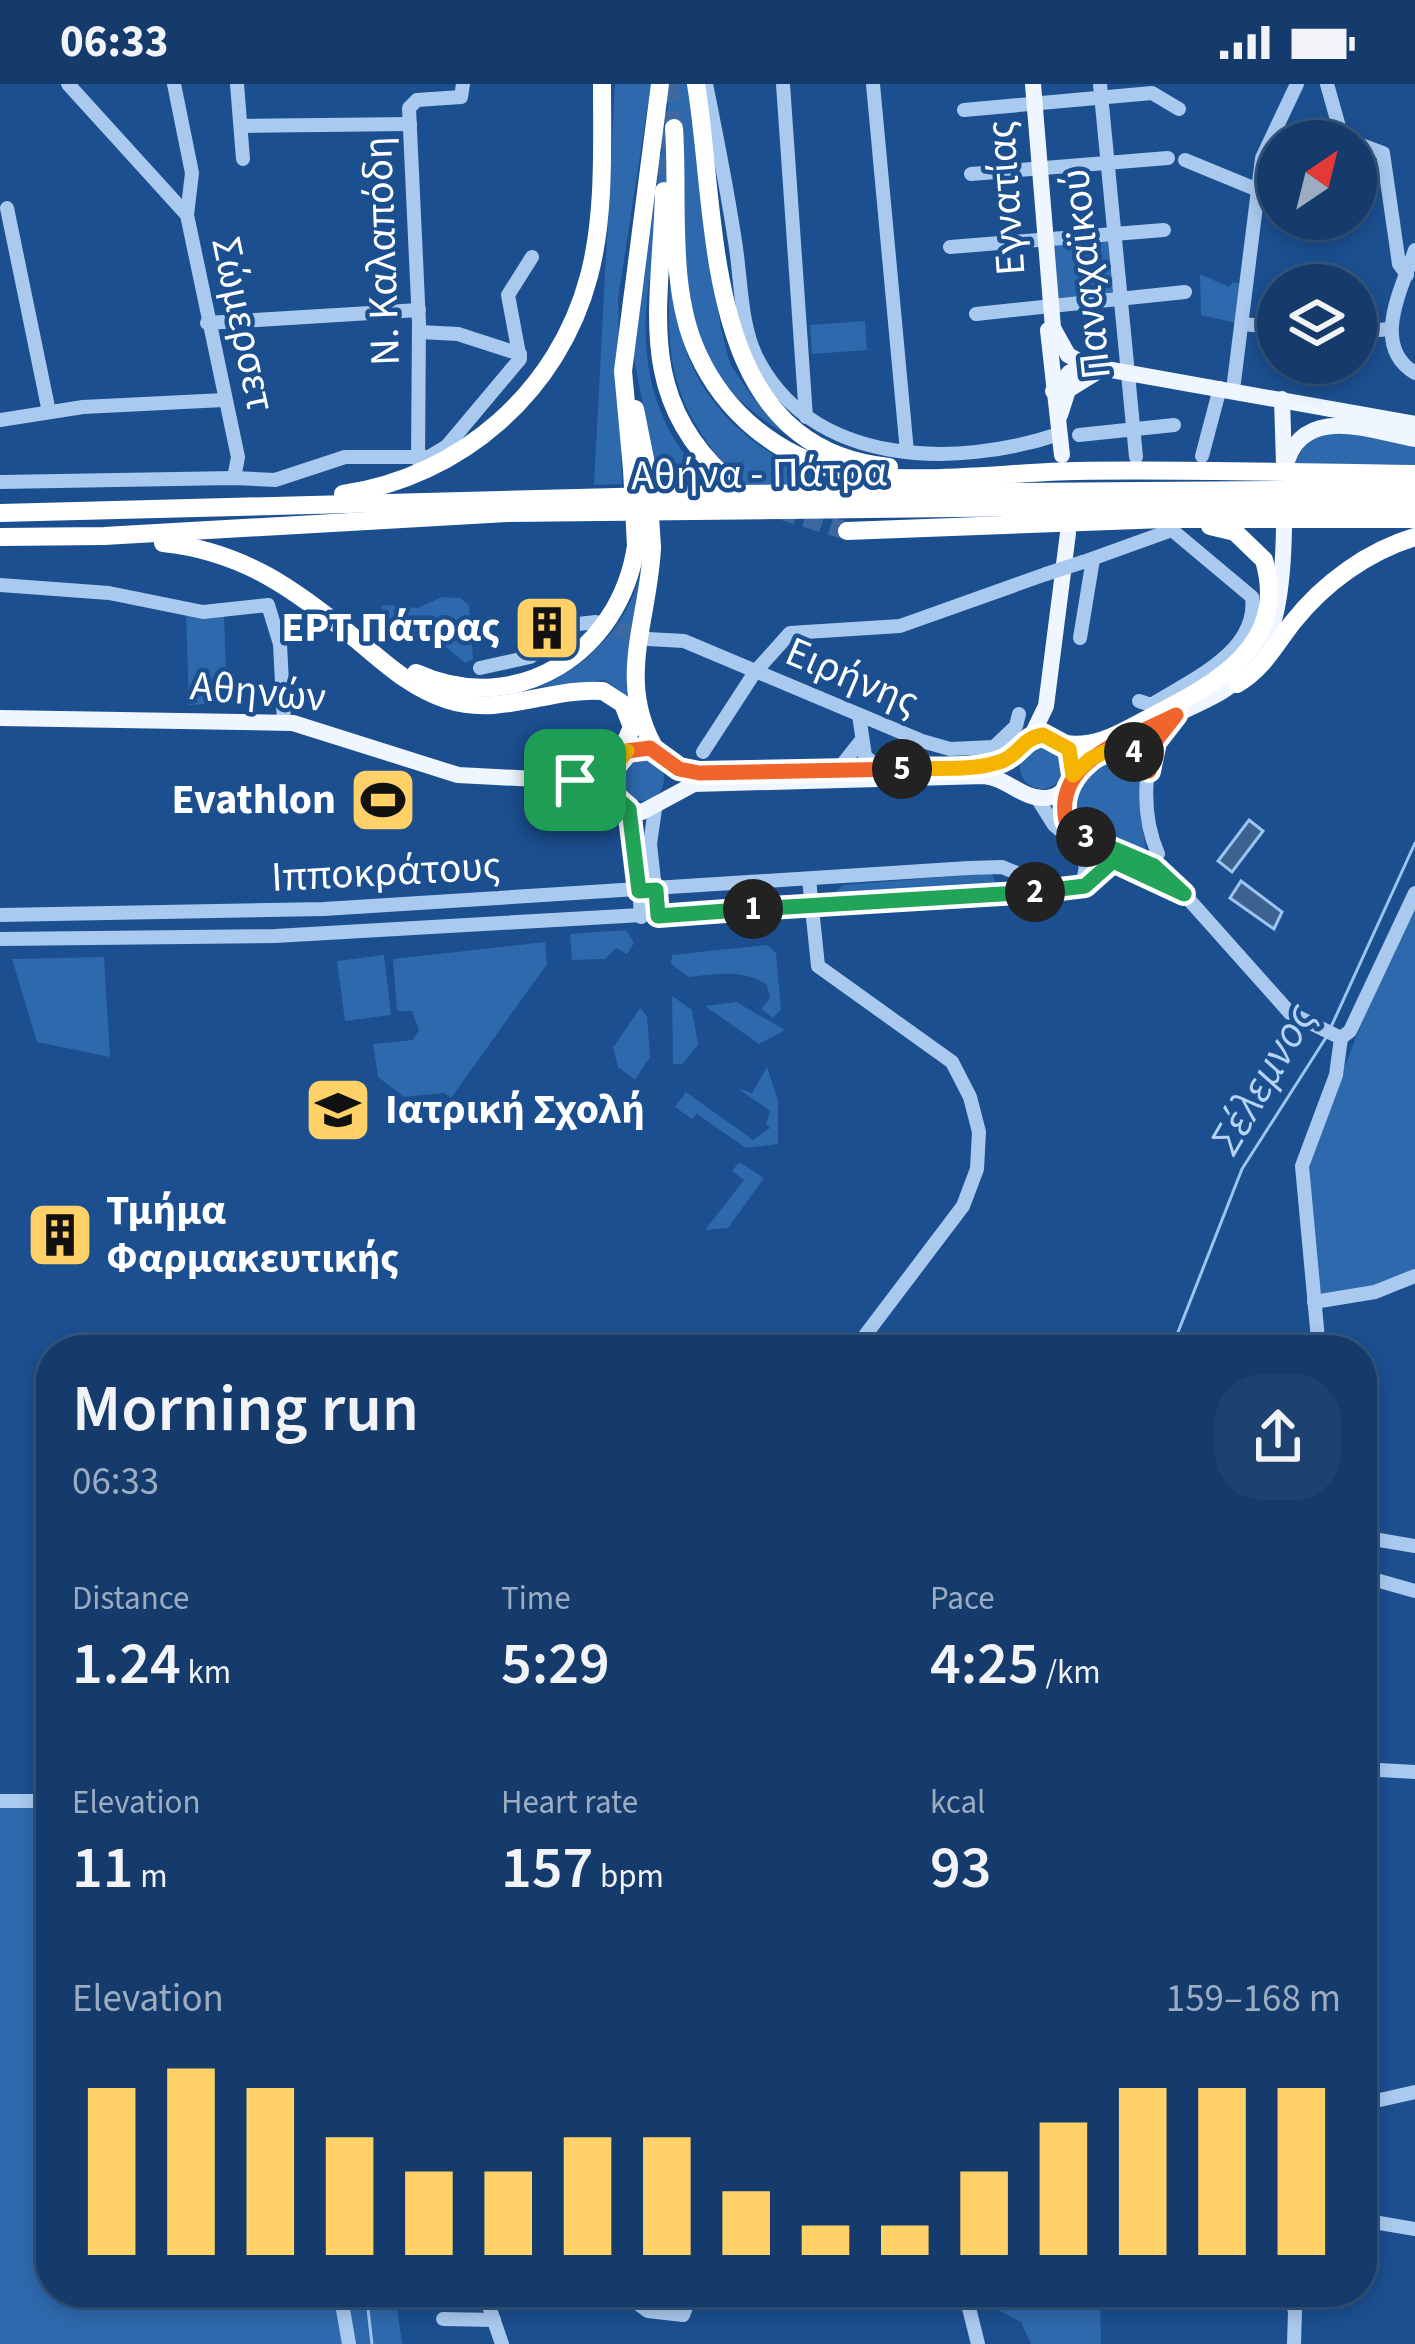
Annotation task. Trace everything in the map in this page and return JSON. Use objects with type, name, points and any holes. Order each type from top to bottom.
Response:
[{"type":"highway","points":[[0,513],[228,509],[349,493],[413,474],[473,444],[519,404],[557,354],[589,275],[596,236],[602,84]]},
{"type":"highway","points":[[660,84],[623,371],[640,469],[644,547],[632,666],[641,716],[663,758]]},
{"type":"highway","points":[[696,84],[724,294],[750,378],[781,416],[828,449],[876,466],[941,474]]},
{"type":"highway","points":[[674,128],[684,314],[697,353],[725,399],[765,438],[814,463],[871,477],[1415,474]]},
{"type":"highway","points":[[664,191],[659,363],[676,417],[724,476]]},
{"type":"highway","name":"Αθήνα - Πάτρα","points":[[228,509],[734,494],[1415,489]]},
{"type":"highway","name":"Αθήνα - Πάτρα","points":[[104,536],[507,513],[1415,503]]},
{"type":"highway","points":[[1065,744],[1105,741],[1209,687],[1228,675],[1255,639],[1269,585],[1257,549],[1235,532],[1164,519]]},
{"type":"highway","points":[[847,531],[1164,519],[1415,519]]},
{"type":"highway","points":[[0,537],[104,536],[188,545],[246,562],[404,679],[454,702],[509,704],[603,692],[622,704],[632,727],[616,763]]},
{"type":"highway","points":[[1237,684],[1258,670],[1306,607],[1345,573],[1374,553],[1415,537]]},
{"type":"highway","points":[[359,642],[434,682],[486,688],[531,681],[567,663],[605,628],[644,547]]},
{"type":"main road","name":"Εγνατίας","points":[[1034,84],[1053,391],[1062,455]]},
{"type":"main road","name":"Εγνατίας","points":[[1050,306],[1061,347],[1076,361],[1095,367]]},
{"type":"main road","points":[[1053,391],[1070,372],[1095,367],[1415,424]]},
{"type":"main road","points":[[1059,434],[1061,405],[1073,384],[1088,375],[1122,374]]},
{"type":"main road","points":[[1282,399],[1285,468],[1292,447],[1319,426],[1342,424],[1415,440]]},
{"type":"main road","points":[[629,809],[655,809],[670,795],[701,784],[984,776],[1015,783],[1037,798],[1054,796],[1090,759],[1237,684],[1266,645],[1278,617],[1284,528]]},
{"type":"main road","points":[[1015,783],[1012,756],[1031,737],[1046,706],[1068,533]]},
{"type":"main road","name":"Αθηνών","points":[[0,718],[284,722],[333,732],[458,775],[575,780],[613,793],[629,809]]},
{"type":"main road","points":[[1031,737],[1055,737],[1065,744],[1074,762],[1070,781]]},
{"type":"main road","name":"Αθηνών","points":[[575,780],[641,748],[699,773],[980,765],[1012,756]]},
{"type":"main road","points":[[663,758],[670,795]]},
{"type":"main road","points":[[613,793],[616,763]]},
{"type":"street","name":"Σώμερσετ","points":[[68,84],[187,215],[238,458],[234,478]]},
{"type":"street","points":[[174,84],[192,173],[187,215]]},
{"type":"street","points":[[237,84],[244,159]]},
{"type":"street","name":"Ν. Καλαπόδη","points":[[418,460],[419,310],[410,124],[415,100],[460,97],[463,84]]},
{"type":"street","points":[[706,84],[750,338],[776,386],[806,417],[865,445],[907,452],[995,453],[1059,434]]},
{"type":"street","points":[[783,84],[806,417]]},
{"type":"street","points":[[873,84],[907,452]]},
{"type":"street","points":[[1279,120],[1297,84]]},
{"type":"street","points":[[1327,84],[1337,120]]},
{"type":"street","points":[[964,110],[1035,105],[1101,91],[1152,94],[1180,109]]},
{"type":"street","name":"Παναχαϊκού","points":[[1101,91],[1124,299],[1122,374],[1136,457]]},
{"type":"street","points":[[242,126],[410,124]]},
{"type":"street","points":[[1377,151],[1383,153],[1399,264],[1407,274]]},
{"type":"street","points":[[971,174],[1168,158]]},
{"type":"street","points":[[1185,160],[1257,190]]},
{"type":"street","points":[[1202,456],[1244,324],[1257,200]]},
{"type":"street","points":[[7,208],[49,412]]},
{"type":"street","points":[[950,248],[1164,230]]},
{"type":"street","points":[[1415,250],[1390,328],[1399,361],[1415,373]]},
{"type":"street","points":[[0,482],[234,478],[266,482],[345,457],[418,460],[447,446],[520,354],[508,295],[515,276],[532,257]]},
{"type":"street","points":[[976,314],[1185,292]]},
{"type":"street","points":[[207,323],[419,310]]},
{"type":"street","points":[[1244,324],[1257,326]]},
{"type":"street","points":[[1377,330],[1390,328]]},
{"type":"street","points":[[419,332],[458,334],[520,354]]},
{"type":"street","points":[[0,420],[49,412],[224,400]]},
{"type":"street","points":[[1079,435],[1174,424]]},
{"type":"street","points":[[704,752],[755,672],[798,629],[900,626],[1172,530],[1252,597],[1243,636],[1226,657],[1151,705],[1139,701]]},
{"type":"street","points":[[1081,638],[1088,561]]},
{"type":"street","points":[[0,585],[109,593],[203,612],[268,605],[280,644],[284,722]]},
{"type":"street","points":[[480,668],[530,657],[578,624],[596,622]]},
{"type":"street","name":"Ειρήνης","points":[[648,639],[684,641],[936,746],[963,750],[999,744],[1019,714]]},
{"type":"street","points":[[859,715],[860,742],[880,770]]},
{"type":"street","points":[[1158,854],[1149,833],[1149,771],[1155,742],[1176,715]]},
{"type":"street","points":[[837,771],[860,742]]},
{"type":"street","points":[[1121,744],[1144,759],[1149,771]]},
{"type":"street","points":[[1070,781],[1066,821],[1074,832],[1109,855]]},
{"type":"street","points":[[1037,798],[1054,825],[1074,842],[1154,866],[1279,1001],[1307,1024],[1338,1038]]},
{"type":"street","points":[[629,809],[641,917]]},
{"type":"street","points":[[655,809],[650,844],[658,916]]},
{"type":"street","points":[[1071,885],[1086,866],[1074,842]]},
{"type":"street","points":[[1071,885],[1109,855]]},
{"type":"street","name":"Ιπποκράτους","points":[[0,915],[284,910],[1002,867],[1071,885]]},
{"type":"street","points":[[809,879],[818,966],[952,1061],[970,1097],[979,1132],[977,1169],[962,1206],[865,1335]]},
{"type":"street","name":"Ιπποκράτους","points":[[0,939],[275,936],[658,916],[1071,885]]},
{"type":"street","points":[[1338,1038],[1350,1031],[1415,893]]},
{"type":"street","points":[[1317,1335],[1302,1166],[1336,1075],[1338,1038]]},
{"type":"street","points":[[1314,1302],[1375,1292],[1415,1276]]},
{"type":"street","points":[[1377,1540],[1415,1546]]},
{"type":"street","points":[[1377,1581],[1415,1592]]},
{"type":"street","points":[[1377,1770],[1415,1772]]},
{"type":"street","points":[[0,1801],[36,1801]]},
{"type":"street","points":[[1377,2100],[1415,2092]]},
{"type":"street","points":[[1377,2222],[1413,2226]]},
{"type":"street","points":[[343,2307],[349,2344]]},
{"type":"street","points":[[489,2307],[502,2344]]},
{"type":"street","points":[[642,2307],[648,2312],[683,2314],[686,2307]]},
{"type":"street","points":[[969,2307],[978,2344]]},
{"type":"street","points":[[1290,2307],[1294,2344]]},
{"type":"street","points":[[443,2319],[494,2320]]},
{"type":"shaded area","points":[[615,84],[651,84],[618,299],[622,484],[594,485]]},
{"type":"shaded area","points":[[671,84],[688,84],[720,324],[730,364],[756,402],[824,457],[743,403],[719,377],[703,349],[685,281],[673,188],[652,265],[646,342],[651,380],[663,416],[682,450],[709,482],[658,481],[633,354]]},
{"type":"shaded area","points":[[1117,237],[1124,299],[1050,306],[1046,242]]},
{"type":"shaded area","points":[[673,238],[681,333],[703,386],[719,409],[761,446],[837,484],[721,487],[745,459],[730,470],[707,442],[679,389],[670,335]]},
{"type":"shaded area","points":[[1200,274],[1229,287],[1233,282],[1243,284],[1240,324],[1201,315]]},
{"type":"shaded area","points":[[865,321],[867,350],[812,354],[810,325]]},
{"type":"shaded area","points":[[1339,431],[1415,445],[1415,469],[1293,465],[1311,436]]},
{"type":"shaded area","points":[[642,566],[629,649],[630,699],[605,680],[539,687],[574,667],[605,640],[629,605]]},
{"type":"shaded area","points":[[442,597],[460,598],[469,605],[473,659],[465,663],[445,646],[441,617],[429,619],[427,646],[392,627],[380,612],[383,605],[418,608]]},
{"type":"shaded area","points":[[186,612],[224,615],[227,703],[189,705]]},
{"type":"shaded area","points":[[1042,745],[1058,751],[1064,767],[1058,783],[1042,789],[1026,783],[1020,767],[1026,751]]},
{"type":"shaded area","points":[[1111,755],[1126,759],[1140,779],[1147,854],[1091,830],[1071,814],[1071,793],[1079,777]]},
{"type":"shaded area","points":[[642,757],[658,763],[664,779],[658,795],[642,801],[626,795],[620,779],[626,763]]},
{"type":"shaded area","points":[[1249,820],[1263,831],[1232,872],[1218,861]]},
{"type":"shaded area","points":[[992,873],[997,888],[817,900],[817,895],[833,894],[843,885]]},
{"type":"shaded area","points":[[1241,881],[1282,912],[1274,929],[1230,898]]},
{"type":"shaded area","points":[[1415,910],[1415,1270],[1373,1286],[1319,1294],[1309,1171],[1314,1146],[1371,999]]},
{"type":"shaded area","points":[[626,930],[634,943],[627,954],[616,948],[605,959],[572,960],[570,934]]},
{"type":"shaded area","points":[[545,942],[547,964],[451,1098],[444,1093],[404,1097],[378,1077],[373,1044],[413,1040],[419,1030],[412,1011],[397,1011],[393,959]]},
{"type":"shaded area","points":[[767,945],[776,953],[781,1010],[773,1018],[761,1009],[770,998],[767,985],[758,980],[730,974],[689,977],[671,964],[672,955]]},
{"type":"shaded area","points":[[384,955],[391,1015],[345,1021],[337,961]]},
{"type":"shaded area","points":[[104,957],[110,1057],[37,1042],[12,959]]},
{"type":"shaded area","points":[[672,996],[692,1010],[698,1045],[682,1064],[673,1064]]},
{"type":"shaded area","points":[[736,1002],[785,1030],[759,1044],[705,1006]]},
{"type":"shaded area","points":[[640,1008],[647,1016],[650,1057],[635,1080],[618,1067],[613,1048]]},
{"type":"shaded area","points":[[767,1067],[778,1100],[778,1144],[746,1148],[697,1114],[692,1119],[675,1107],[686,1092],[753,1140],[770,1128],[766,1124],[770,1111],[737,1088],[752,1093]]},
{"type":"shaded area","points":[[739,1162],[764,1178],[728,1228],[705,1230],[744,1180],[732,1171]]},
{"type":"shaded area","points":[[0,1807],[36,1807],[36,2307],[397,2307],[402,2344],[0,2344]]},
{"type":"shaded area","points":[[993,2307],[1100,2307],[1101,2344],[1031,2344],[1021,2322]]},
{"type":"waterway","name":"Σέλεμνος","points":[[1331,1027],[1415,843]]},
{"type":"waterway","name":"Σέλεμνος","points":[[1177,1335],[1242,1169],[1327,1036]]},
{"type":"waterway","name":"Σέλεμνος","points":[[368,2307],[372,2344]]},
{"type":"tunnel","points":[[669,84],[674,128]]},
{"type":"tunnel","points":[[659,130],[664,191]]},
{"type":"tunnel","points":[[779,510],[847,531]]},
{"type":"tunnel","points":[[596,622],[648,639]]},
{"type":"place","name":"ΕΡΤ Πάτρας","points":[[547,628]]},
{"type":"place","name":"Evathlon","points":[[383,800]]},
{"type":"place","name":"Ιατρική Σχολή","points":[[338,1110]]},
{"type":"place","name":"Τμήμα Φαρμακευτικής","points":[[60,1235]]},
{"type":"route","points":[[575,780],[606,789],[629,809],[639,891],[656,890],[658,916],[1041,892],[1085,886],[1113,861],[1162,879],[1184,894],[1154,866],[1074,832],[1063,808],[1073,775],[1090,759],[1176,715],[1155,742],[1149,771],[1144,759],[1121,744],[1090,759],[1078,769],[1073,775],[1069,749],[1055,737],[1043,735],[1025,740],[1012,756],[993,764],[880,770],[688,772],[650,748],[641,748],[626,752],[612,769],[575,780]]}]
